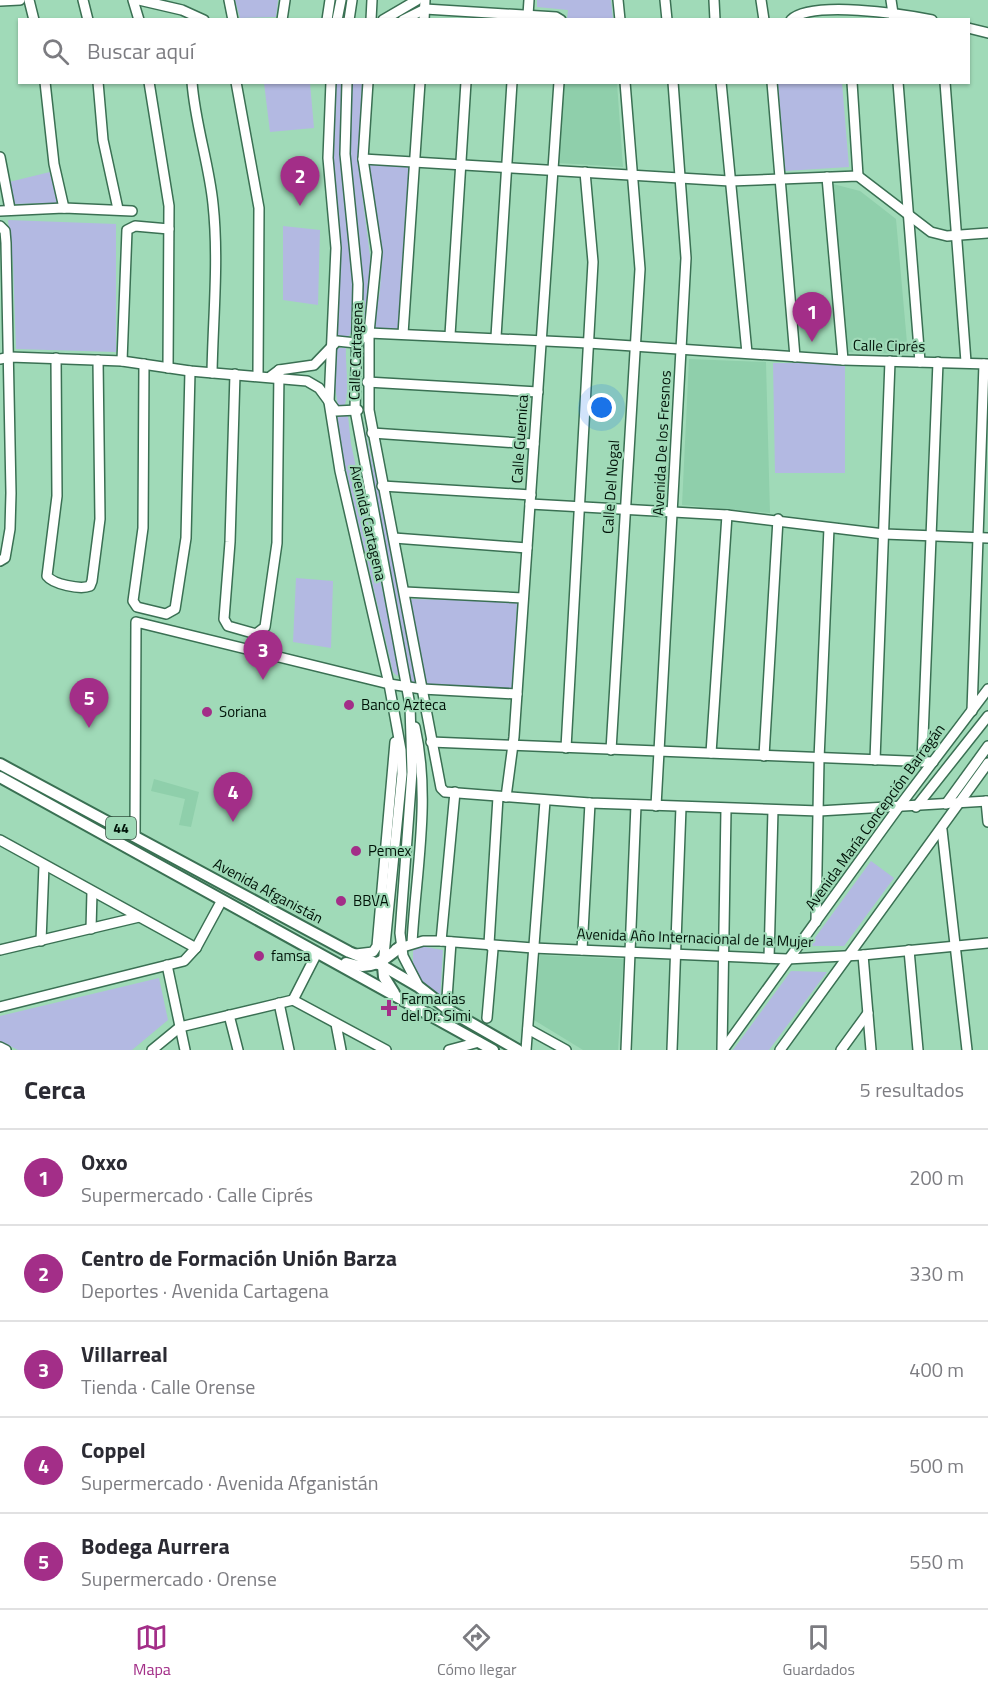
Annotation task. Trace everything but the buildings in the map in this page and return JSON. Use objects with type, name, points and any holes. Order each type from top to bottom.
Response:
[{"type":"main road","name":"Avenida Afganistán","points":[[0,764],[352,954],[366,961],[382,962],[450,1011],[518,1050]]},
{"type":"main road","name":"Avenida Afganistán","points":[[0,777],[493,1050]]},
{"type":"main road","points":[[222,900],[235,896],[259,908],[266,908]]},
{"type":"main road","points":[[317,953],[356,967],[382,962],[406,945]]},
{"type":"main road","points":[[382,962],[384,977],[396,995]]},
{"type":"street","points":[[0,1],[20,0]]},
{"type":"street","points":[[29,0],[34,18]]},
{"type":"street","points":[[83,0],[88,18]]},
{"type":"street","points":[[133,0],[138,18]]},
{"type":"street","points":[[139,0],[181,5],[201,18]]},
{"type":"street","points":[[229,0],[233,18]]},
{"type":"street","points":[[282,18],[285,0]]},
{"type":"street","points":[[327,18],[330,0]]},
{"type":"street","points":[[337,18],[340,0]]},
{"type":"street","points":[[349,18],[352,0]]},
{"type":"street","points":[[371,18],[372,0]]},
{"type":"street","points":[[386,18],[417,0]]},
{"type":"street","points":[[528,15],[529,0]]},
{"type":"street","points":[[618,0],[620,18]]},
{"type":"street","points":[[665,0],[667,18]]},
{"type":"street","points":[[714,0],[716,18]]},
{"type":"street","points":[[761,0],[764,18]]},
{"type":"street","points":[[891,0],[893,16]]},
{"type":"street","points":[[406,18],[425,4],[437,5],[470,16],[528,15],[559,18]]},
{"type":"street","points":[[794,18],[804,10],[912,18]]},
{"type":"street","points":[[970,28],[988,33],[988,39]]},
{"type":"street","points":[[45,84],[54,164],[64,208]]},
{"type":"street","points":[[98,84],[103,140],[118,210]]},
{"type":"street","points":[[148,84],[169,207],[168,368]]},
{"type":"street","points":[[192,84],[193,104],[213,203],[215,249],[212,373]]},
{"type":"street","points":[[237,84],[259,208],[258,375]]},
{"type":"street","name":"Avenida Cartagena","points":[[331,84],[328,158],[336,248],[329,402],[340,471],[387,672],[402,774],[382,962]]},
{"type":"street","name":"Avenida Cartagena","points":[[347,84],[345,154],[358,284],[355,410],[410,704],[412,772],[406,945]]},
{"type":"street","name":"Calle Cartagena","points":[[368,84],[363,159],[377,252],[369,333],[367,382],[369,410],[441,788],[445,792],[455,792]]},
{"type":"street","points":[[403,334],[420,84]]},
{"type":"street","points":[[450,335],[466,84]]},
{"type":"street","points":[[496,338],[512,84]]},
{"type":"street","name":"Calle Guernica","points":[[487,1018],[493,949],[489,944],[502,797],[513,745],[517,694],[559,84]]},
{"type":"street","name":"Calle Del Nogal","points":[[611,750],[640,269],[625,84]]},
{"type":"street","name":"Avenida De los Fresnos","points":[[656,806],[686,258],[682,177],[673,84]]},
{"type":"street","points":[[721,84],[747,353]]},
{"type":"street","points":[[772,84],[782,179],[795,357]]},
{"type":"street","points":[[852,84],[858,176]]},
{"type":"street","points":[[898,84],[920,362]]},
{"type":"street","points":[[945,84],[966,363]]},
{"type":"street","points":[[0,157],[5,210],[64,208],[132,211]]},
{"type":"street","points":[[363,159],[730,181],[858,176],[932,232],[956,235],[988,233]]},
{"type":"street","points":[[566,748],[594,262],[585,172]]},
{"type":"street","points":[[827,177],[843,360]]},
{"type":"street","points":[[1,226],[6,243],[11,493],[10,529],[2,559]]},
{"type":"street","points":[[122,361],[127,230],[135,226],[169,228]]},
{"type":"street","points":[[276,376],[315,365],[337,341],[356,343],[369,333]]},
{"type":"street","name":"Calle Ciprés","points":[[369,333],[542,340],[843,360],[986,364]]},
{"type":"street","points":[[0,359],[10,357],[122,361],[190,371],[276,376],[315,384],[339,412],[369,410]]},
{"type":"street","points":[[57,358],[57,496],[47,576],[51,580],[82,588],[90,586],[92,581],[100,519],[98,360]]},
{"type":"street","points":[[875,760],[890,361]]},
{"type":"street","points":[[922,762],[938,362]]},
{"type":"street","points":[[144,364],[142,528],[133,601],[137,607],[166,614],[175,609],[186,538],[190,371]]},
{"type":"street","points":[[972,711],[977,538],[986,364]]},
{"type":"street","points":[[315,365],[317,375],[315,384]]},
{"type":"street","points":[[235,374],[230,542],[224,619],[228,626],[249,634],[255,634],[266,627],[277,543],[276,376]]},
{"type":"street","points":[[367,382],[538,392]]},
{"type":"street","points":[[372,433],[534,444]]},
{"type":"street","points":[[382,486],[581,506],[778,519],[884,534],[988,538]]},
{"type":"street","points":[[711,753],[727,515]]},
{"type":"street","points":[[764,756],[778,519]]},
{"type":"street","points":[[816,922],[819,759],[829,528]]},
{"type":"street","points":[[394,538],[527,548]]},
{"type":"street","points":[[405,592],[523,598]]},
{"type":"street","points":[[135,835],[136,622],[389,684],[407,682]]},
{"type":"street","points":[[387,672],[422,688],[517,694]]},
{"type":"street","name":"Avenida María Concepción Barragán","points":[[722,1050],[898,808],[988,689]]},
{"type":"street","points":[[394,710],[402,701],[410,704]]},
{"type":"street","name":"Avenida María Concepción Barragán","points":[[916,807],[988,716]]},
{"type":"street","points":[[352,954],[367,954],[377,946],[397,728]]},
{"type":"street","points":[[431,742],[933,762]]},
{"type":"street","points":[[946,804],[988,746]]},
{"type":"street","points":[[780,1050],[942,830],[988,763]]},
{"type":"street","points":[[441,941],[455,792],[544,801],[819,811],[987,801],[988,822]]},
{"type":"street","points":[[526,1050],[544,801]]},
{"type":"street","points":[[582,950],[590,803]]},
{"type":"street","points":[[626,1050],[636,805]]},
{"type":"street","points":[[672,1050],[681,807]]},
{"type":"street","points":[[722,1050],[726,809]]},
{"type":"street","points":[[769,958],[773,810]]},
{"type":"street","points":[[942,830],[957,946],[967,1050]]},
{"type":"street","points":[[0,840],[196,948]]},
{"type":"street","points":[[41,941],[44,865]]},
{"type":"street","points":[[91,929],[92,892]]},
{"type":"street","points":[[0,1006],[184,961],[196,948],[222,900]]},
{"type":"street","points":[[0,950],[139,917]]},
{"type":"street","name":"Avenida Año Internacional de la Mujer","points":[[406,945],[441,941],[629,953],[787,959],[863,955],[988,943]]},
{"type":"street","points":[[447,998],[451,942]]},
{"type":"street","points":[[406,945],[411,976],[419,987]]},
{"type":"street","points":[[909,950],[918,1050]]},
{"type":"street","points":[[293,1000],[317,953]]},
{"type":"street","points":[[863,955],[871,1050]]},
{"type":"street","points":[[167,966],[185,1050]]},
{"type":"street","points":[[152,1050],[180,1027],[293,1000],[386,1050]]},
{"type":"street","points":[[279,1003],[289,1050]]},
{"type":"street","points":[[841,1050],[868,1013]]},
{"type":"street","points":[[229,1015],[238,1050]]},
{"type":"street","points":[[336,1024],[341,1050]]},
{"type":"street","points":[[528,1029],[566,1050]]},
{"type":"street","points":[[449,1050],[479,1042]]},
{"type":"street","points":[[0,1047],[6,1050]]},
{"type":"shaded area","points":[[235,0],[278,0],[276,17],[240,18]]},
{"type":"shaded area","points":[[537,0],[611,0],[613,18],[567,18],[568,10],[537,7]]},
{"type":"shaded area","points":[[264,84],[310,84],[314,128],[270,132]]},
{"type":"shaded area","points":[[335,84],[342,84],[342,171],[353,281],[351,333],[347,338],[337,336],[334,331],[332,157]]},
{"type":"shaded area","points":[[349,84],[362,84],[359,169],[372,271],[365,327],[358,327],[348,156]]},
{"type":"shaded area","points":[[563,84],[617,84],[623,167],[558,163]]},
{"type":"shaded area","points":[[778,84],[842,84],[849,167],[785,171]]},
{"type":"shaded area","points":[[369,164],[409,166],[398,330],[372,329],[380,291],[382,254]]},
{"type":"shaded area","points":[[50,172],[57,203],[13,204],[9,182]]},
{"type":"shaded area","points":[[833,184],[860,191],[896,219],[908,354],[844,352]]},
{"type":"shaded area","points":[[8,220],[116,224],[116,352],[16,349],[13,264]]},
{"type":"shaded area","points":[[283,226],[320,230],[318,305],[283,300]]},
{"type":"shaded area","points":[[337,348],[346,348],[347,397],[343,408],[338,407],[335,386]]},
{"type":"shaded area","points":[[689,359],[766,362],[770,513],[682,505]]},
{"type":"shaded area","points":[[773,363],[845,363],[845,473],[775,473]]},
{"type":"shaded area","points":[[348,416],[351,444],[400,672],[397,676],[393,672],[342,453],[337,417]]},
{"type":"shaded area","points":[[356,416],[362,417],[389,535],[417,683],[412,683],[399,629]]},
{"type":"shaded area","points":[[296,578],[333,581],[331,648],[293,642]]},
{"type":"shaded area","points":[[408,599],[517,601],[513,691],[423,687]]},
{"type":"shaded area","points":[[154,779],[199,792],[191,827],[179,825],[185,799],[151,791]]},
{"type":"shaded area","points":[[871,861],[894,878],[844,946],[809,946]]},
{"type":"shaded area","points":[[419,946],[443,950],[440,1001],[413,976],[413,951]]},
{"type":"shaded area","points":[[540,955],[624,959],[618,1050],[583,1050],[534,1020]]},
{"type":"shaded area","points":[[791,971],[827,972],[769,1050],[733,1050]]},
{"type":"shaded area","points":[[159,978],[168,1020],[132,1050],[18,1050],[0,1041],[0,1016]]},
{"type":"place","name":"Centro de Formación Unión Barza","points":[[300,206]]},
{"type":"place","name":"Oxxo","points":[[812,342]]},
{"type":"place","name":"Villarreal","points":[[263,680]]},
{"type":"place","name":"Banco Azteca","points":[[349,705]]},
{"type":"place","name":"Soriana","points":[[207,712]]},
{"type":"place","name":"Bodega Aurrera","points":[[89,728]]},
{"type":"place","name":"Coppel","points":[[233,822]]},
{"type":"place","name":"Pemex","points":[[356,851]]},
{"type":"place","name":"BBVA","points":[[341,901]]},
{"type":"place","name":"famsa","points":[[259,956]]},
{"type":"place","name":"Farmacias del Dr. Simi","points":[[389,1008]]}]
